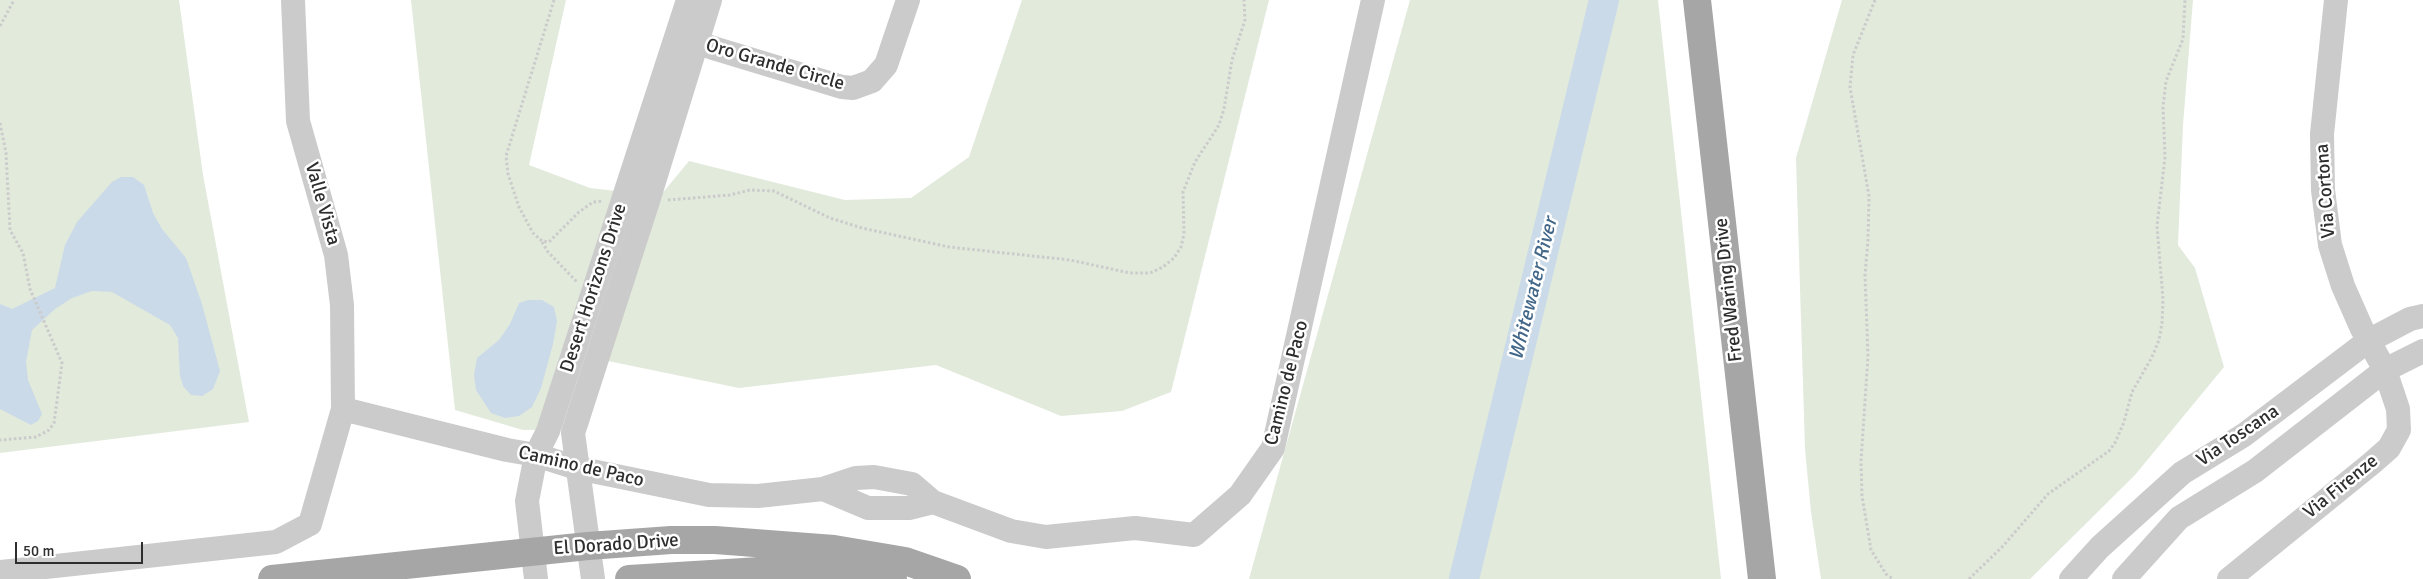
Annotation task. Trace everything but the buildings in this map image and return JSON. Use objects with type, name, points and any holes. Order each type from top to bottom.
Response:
[{"type":"main road","name":"Fred Waring Drive","points":[[1697,0],[1762,579]]},
{"type":"main road","name":"El Dorado Drive","points":[[272,579],[588,546],[671,540],[768,542],[834,549],[905,560],[957,579]]},
{"type":"main road","name":"El Dorado Drive","points":[[629,579],[760,571],[893,579]]},
{"type":"street","name":"Valle Vista","points":[[0,572],[276,542],[310,524],[343,409],[342,297],[336,255],[298,121],[293,0]]},
{"type":"street","name":"Desert Horizons Drive","points":[[593,579],[573,433],[687,39],[688,0]]},
{"type":"street","name":"Desert Horizons Drive","points":[[536,579],[527,501],[536,455],[548,431],[592,292],[687,39],[710,0]]},
{"type":"street","name":"Oro Grande Circle","points":[[687,39],[842,87],[862,86],[879,76],[886,65],[908,0]]},
{"type":"street","name":"Camino de Paco","points":[[343,409],[507,450],[536,455],[577,468],[709,495],[758,496],[823,489],[868,508],[909,508],[933,502],[1011,531],[1046,537],[1135,528],[1194,535],[1240,494],[1274,448],[1373,0]]},
{"type":"street","name":"Via Cortona","points":[[2336,0],[2322,134],[2323,190],[2330,246],[2343,286],[2368,341],[2385,370]]},
{"type":"street","name":"Via Toscana","points":[[2071,579],[2100,547],[2182,474],[2244,435],[2368,341],[2410,319],[2423,316]]},
{"type":"street","name":"Via Toscana","points":[[2124,579],[2179,518],[2254,471],[2385,370],[2423,351]]},
{"type":"street","name":"Via Firenze","points":[[2229,579],[2389,448],[2399,430],[2398,409],[2385,370]]},
{"type":"path","points":[[0,26],[14,0]]},
{"type":"path","points":[[554,0],[506,156],[508,174],[519,207],[532,234],[542,241],[548,252],[573,280],[592,292]]},
{"type":"path","points":[[666,200],[710,198],[760,190],[774,191],[830,218],[862,228],[949,247],[1070,260],[1130,273],[1150,273],[1163,267],[1174,258],[1181,247],[1184,234],[1183,192],[1195,162],[1219,125],[1222,117],[1232,60],[1245,20],[1244,0]]},
{"type":"path","points":[[1875,0],[1853,55],[1850,87],[1868,196],[1868,240],[1865,275],[1868,356],[1861,461],[1862,496],[1871,550],[1882,568],[1893,579]]},
{"type":"path","points":[[1969,579],[2003,546],[2048,494],[2109,451],[2115,443],[2124,422],[2132,392],[2152,357],[2159,340],[2163,298],[2156,226],[2165,157],[2163,107],[2166,81],[2183,39],[2185,0]]},
{"type":"path","points":[[0,123],[7,162],[10,230],[23,253],[30,289],[62,363],[54,423],[43,435],[0,440]]},
{"type":"path","points":[[542,241],[549,242],[579,212],[593,202],[608,200]]},
{"type":"shaded area","points":[[0,0],[179,0],[203,175],[249,422],[0,453]]},
{"type":"shaded area","points":[[411,0],[566,0],[529,165],[590,188],[660,196],[689,161],[845,200],[911,198],[969,157],[1022,0],[1269,0],[1171,392],[1122,411],[1061,416],[936,365],[739,388],[608,361],[587,429],[523,430],[455,410]]},
{"type":"shaded area","points":[[1410,0],[1658,0],[1721,579],[1249,579]]},
{"type":"shaded area","points":[[1842,0],[2193,0],[2183,125],[2178,245],[2195,268],[2224,367],[2135,475],[2030,579],[1821,579],[1811,512],[1805,449],[1796,158]]},
{"type":"water","points":[[121,177],[133,177],[144,185],[153,213],[162,229],[186,258],[202,304],[220,371],[213,389],[202,396],[191,395],[183,386],[180,376],[178,338],[170,325],[112,292],[92,291],[72,298],[55,309],[32,330],[26,362],[28,380],[42,414],[38,421],[31,425],[0,409],[0,304],[12,309],[55,288],[65,245],[77,222],[112,182]]},
{"type":"water","points":[[528,300],[542,300],[554,307],[557,321],[553,344],[541,388],[532,407],[519,416],[505,418],[491,413],[476,390],[474,375],[477,358],[499,340],[510,324],[519,303]]},
{"type":"waterway","name":"Whitewater River","points":[[1464,579],[1604,0]]}]
